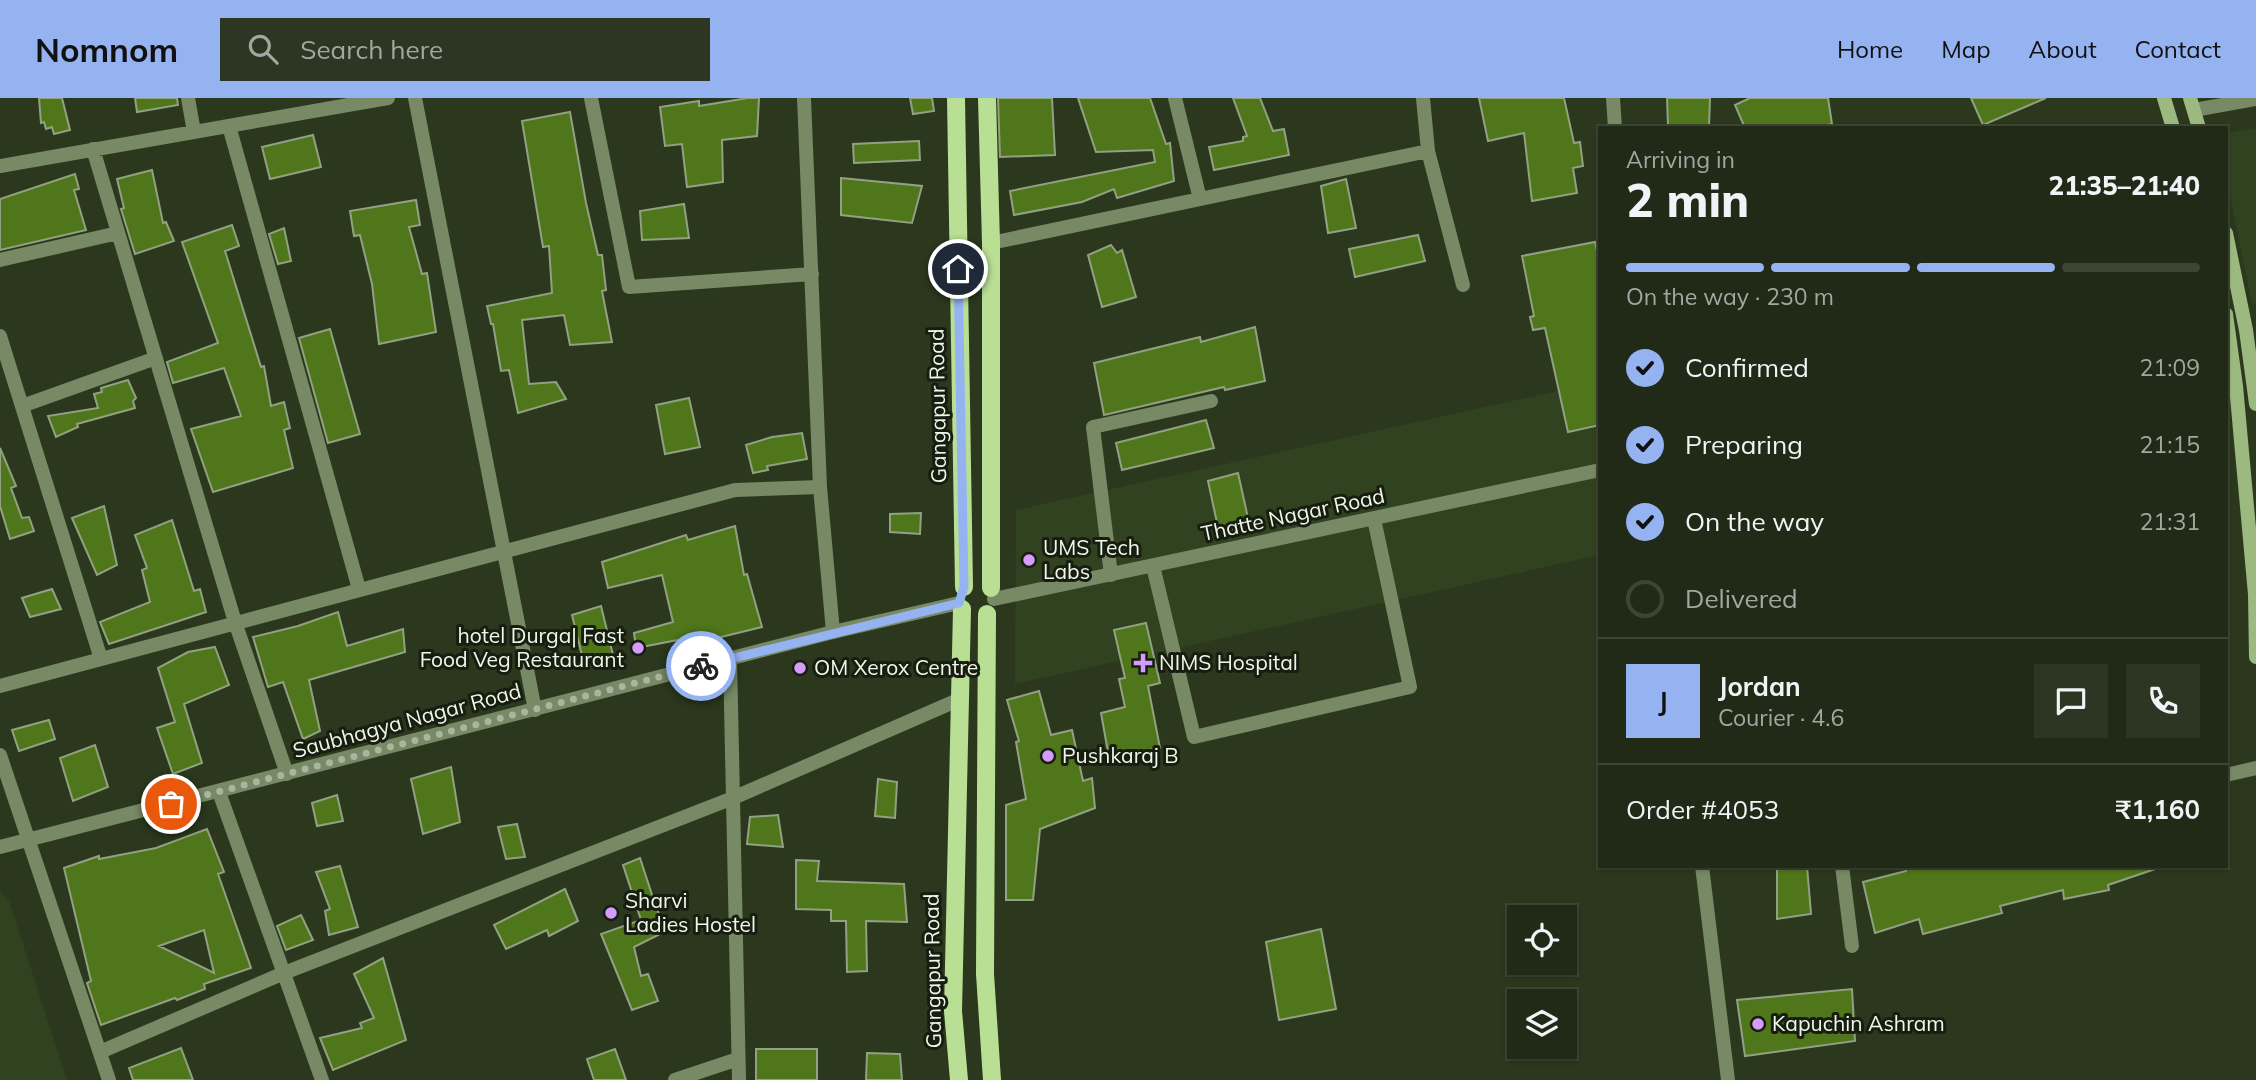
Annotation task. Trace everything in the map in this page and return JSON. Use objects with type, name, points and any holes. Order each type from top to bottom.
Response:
[{"type":"main road","name":"Gangapur Road","points":[[956,98],[962,600],[953,1011],[959,1080]]},
{"type":"main road","points":[[986,98],[991,243],[991,600],[985,974],[992,1080]]},
{"type":"main road","points":[[2164,98],[2172,126]]},
{"type":"main road","points":[[2192,104],[2198,126]]},
{"type":"main road","points":[[2228,241],[2251,329],[2256,404]]},
{"type":"main road","points":[[2251,329],[2228,333],[2255,594],[2256,657]]},
{"type":"main road","points":[[2229,352],[2253,348]]},
{"type":"main road","points":[[981,582],[991,600],[976,617],[962,600],[981,582]]},
{"type":"street","points":[[187,98],[194,132]]},
{"type":"street","points":[[0,166],[388,98]]},
{"type":"street","points":[[415,98],[506,549],[535,710]]},
{"type":"street","points":[[591,98],[629,287],[812,274]]},
{"type":"street","points":[[804,98],[820,487],[833,632]]},
{"type":"street","points":[[1175,98],[1200,199]]},
{"type":"street","points":[[1423,98],[1428,151],[1463,285]]},
{"type":"street","points":[[1613,98],[1615,126]]},
{"type":"street","points":[[2192,104],[2256,99]]},
{"type":"street","points":[[229,126],[359,589]]},
{"type":"street","points":[[93,149],[235,622],[287,774]]},
{"type":"street","points":[[991,243],[1428,151]]},
{"type":"street","points":[[0,260],[118,233]]},
{"type":"street","points":[[0,336],[101,659]]},
{"type":"street","points":[[22,406],[156,358]]},
{"type":"street","points":[[1111,575],[1093,427],[1211,401]]},
{"type":"street","name":"Thatte Nagar Road","points":[[991,600],[1598,470]]},
{"type":"street","points":[[0,686],[735,490],[820,487]]},
{"type":"street","points":[[1153,566],[1194,737],[1410,687],[1374,519]]},
{"type":"street","name":"Saubhagya Nagar Road","points":[[0,847],[29,842],[962,600]]},
{"type":"street","points":[[730,659],[739,1080]]},
{"type":"street","points":[[100,1052],[284,973],[733,797],[958,700]]},
{"type":"street","points":[[0,755],[109,1080]]},
{"type":"street","points":[[2228,775],[2256,768]]},
{"type":"street","points":[[219,792],[322,1080]]},
{"type":"street","points":[[1702,868],[1728,1080]]},
{"type":"street","points":[[1842,868],[1852,946]]},
{"type":"street","points":[[675,1080],[738,1059]]},
{"type":"shaded area","points":[[2256,128],[2256,303],[2252,304],[2228,185],[2228,133]]},
{"type":"shaded area","points":[[1598,382],[1598,555],[1015,684],[1016,510]]},
{"type":"shaded area","points":[[0,892],[9,901],[67,1080],[0,1080]]},
{"type":"building","points":[[39,98],[62,98],[70,130],[54,134],[52,127],[46,129],[44,122],[41,123]]},
{"type":"building","points":[[135,98],[177,98],[178,105],[137,112]]},
{"type":"building","points":[[759,98],[757,136],[722,140],[723,182],[687,187],[682,144],[665,146],[660,107],[699,101],[699,106]]},
{"type":"building","points":[[910,98],[932,98],[934,111],[913,114]]},
{"type":"building","points":[[998,98],[1052,98],[1055,155],[1000,157]]},
{"type":"building","points":[[1078,98],[1150,98],[1166,144],[1170,143],[1174,181],[1117,198],[1114,189],[1082,202],[1014,215],[1010,191],[1155,162],[1153,150],[1096,152]]},
{"type":"building","points":[[1233,98],[1260,98],[1273,131],[1284,129],[1289,155],[1214,170],[1209,147],[1243,141],[1243,137],[1247,136]]},
{"type":"building","points":[[1479,98],[1564,98],[1574,143],[1580,142],[1583,166],[1573,168],[1577,193],[1532,201],[1524,133],[1488,141]]},
{"type":"building","points":[[1667,98],[1710,98],[1709,126],[1668,126]]},
{"type":"building","points":[[1750,98],[1828,98],[1832,124],[1744,126],[1735,105]]},
{"type":"building","points":[[1971,98],[2046,98],[1983,125]]},
{"type":"building","points":[[570,112],[586,203],[598,255],[602,255],[606,290],[602,291],[612,342],[570,345],[564,315],[522,320],[529,384],[556,382],[566,399],[518,413],[509,370],[501,371],[487,306],[552,293],[549,246],[543,247],[522,121]]},
{"type":"building","points":[[313,135],[321,167],[270,179],[262,147]]},
{"type":"building","points":[[919,141],[920,160],[854,163],[853,144]]},
{"type":"building","points":[[152,170],[163,223],[166,222],[174,241],[135,254],[121,209],[124,208],[117,179]]},
{"type":"building","points":[[75,174],[79,189],[74,190],[86,230],[0,250],[0,199]]},
{"type":"building","points":[[841,178],[922,186],[912,223],[841,215]]},
{"type":"building","points":[[1346,179],[1356,228],[1328,233],[1321,186]]},
{"type":"building","points":[[416,200],[420,225],[409,227],[422,274],[427,273],[436,332],[379,344],[372,284],[360,235],[354,236],[350,211]]},
{"type":"building","points":[[684,204],[689,238],[642,240],[640,211]]},
{"type":"building","points":[[232,225],[239,246],[225,251],[261,367],[264,366],[271,406],[284,402],[290,428],[284,430],[293,468],[213,492],[191,429],[241,416],[224,368],[173,383],[167,362],[218,343],[182,242]]},
{"type":"building","points":[[284,228],[291,261],[278,264],[269,234]]},
{"type":"building","points":[[1418,235],[1425,261],[1355,277],[1349,249]]},
{"type":"building","points":[[1595,242],[1598,256],[1598,425],[1568,432],[1545,328],[1533,330],[1530,317],[1534,316],[1522,256]]},
{"type":"building","points":[[1111,245],[1117,253],[1122,250],[1136,297],[1102,307],[1088,255]]},
{"type":"building","points":[[1255,327],[1265,381],[1225,390],[1224,387],[1104,415],[1094,363],[1200,337],[1201,342]]},
{"type":"building","points":[[330,329],[360,434],[328,443],[299,338]]},
{"type":"building","points":[[128,380],[136,398],[133,401],[135,408],[77,424],[78,427],[56,437],[48,416],[98,408],[94,394],[102,392],[101,388]]},
{"type":"building","points":[[689,398],[700,447],[665,454],[656,405]]},
{"type":"building","points":[[1206,420],[1214,448],[1122,470],[1116,443]]},
{"type":"building","points":[[802,433],[807,459],[767,466],[768,470],[753,473],[746,445],[772,437]]},
{"type":"building","points":[[0,448],[16,486],[11,488],[22,518],[29,517],[34,531],[10,539],[0,506]]},
{"type":"building","points":[[1238,473],[1250,527],[1219,532],[1208,481]]},
{"type":"building","points":[[104,506],[117,565],[97,575],[72,518]]},
{"type":"building","points":[[921,513],[920,534],[890,532],[890,514]]},
{"type":"building","points":[[172,520],[194,591],[200,589],[206,612],[109,644],[100,622],[150,602],[142,570],[147,568],[135,535]]},
{"type":"building","points":[[735,526],[744,575],[747,574],[762,627],[680,647],[678,640],[636,648],[634,633],[673,622],[662,575],[608,588],[602,562],[686,535],[688,540]]},
{"type":"building","points":[[52,589],[61,609],[30,617],[22,598]]},
{"type":"building","points":[[601,606],[614,659],[585,668],[572,615]]},
{"type":"building","points":[[338,612],[347,646],[403,629],[405,652],[309,680],[320,731],[303,739],[283,682],[268,687],[253,637],[298,626]]},
{"type":"building","points":[[1146,623],[1160,683],[1148,686],[1160,748],[1109,758],[1101,713],[1125,707],[1119,679],[1125,678],[1114,630]]},
{"type":"building","points":[[215,647],[229,685],[184,704],[202,763],[173,774],[157,728],[175,722],[158,668],[188,652]]},
{"type":"building","points":[[1039,691],[1051,735],[1072,730],[1083,781],[1092,778],[1095,808],[1040,829],[1033,900],[1006,900],[1006,805],[1026,799],[1016,742],[1019,741],[1007,700]]},
{"type":"building","points":[[49,720],[55,739],[19,751],[12,730]]},
{"type":"building","points":[[95,745],[108,787],[73,801],[60,758]]},
{"type":"building","points":[[451,767],[460,822],[423,834],[411,779]]},
{"type":"building","points":[[878,779],[897,782],[895,818],[875,816]]},
{"type":"building","points":[[337,795],[343,821],[317,826],[312,803]]},
{"type":"building","points":[[778,815],[783,847],[747,844],[750,817]]},
{"type":"building","points":[[517,824],[525,857],[506,859],[498,827]]},
{"type":"building","points":[[207,829],[224,872],[218,874],[251,968],[204,984],[205,989],[177,1000],[175,998],[101,1025],[87,983],[91,981],[64,868],[99,856],[99,859],[156,848]],"holes":[[[204,930],[214,973],[159,946]]]},
{"type":"building","points":[[640,858],[657,910],[668,930],[634,947],[641,976],[648,974],[658,1001],[632,1010],[601,934],[641,920],[623,865]]},
{"type":"building","points":[[796,860],[819,861],[817,881],[904,884],[907,922],[866,921],[867,971],[847,972],[846,921],[831,921],[831,910],[796,909]]},
{"type":"building","points":[[340,866],[358,927],[329,935],[325,911],[330,909],[316,872]]},
{"type":"building","points":[[1777,868],[1807,868],[1811,914],[1777,919]]},
{"type":"building","points":[[1905,868],[2155,869],[2108,885],[2109,890],[2064,899],[2063,890],[2000,906],[2002,913],[1923,934],[1919,919],[1875,933],[1863,882],[1906,871]]},
{"type":"building","points":[[565,889],[578,921],[549,936],[547,930],[506,949],[494,925]]},
{"type":"building","points":[[301,915],[313,940],[286,950],[277,926]]},
{"type":"building","points":[[1321,929],[1336,1009],[1279,1020],[1266,942]]},
{"type":"building","points":[[383,958],[406,1040],[333,1070],[320,1038],[362,1028],[360,1023],[374,1018],[354,974]]},
{"type":"building","points":[[1852,989],[1855,1041],[1745,1056],[1737,1000]]},
{"type":"building","points":[[181,1048],[193,1080],[133,1080],[129,1068]]},
{"type":"building","points":[[615,1049],[626,1080],[594,1080],[587,1059]]},
{"type":"building","points":[[756,1049],[817,1049],[817,1080],[756,1080]]},
{"type":"building","points":[[867,1053],[900,1054],[902,1080],[866,1080]]},
{"type":"way so far","points":[[171,804],[701,666]]},
{"type":"place","name":"UMS Tech Labs","points":[[1029,560]]},
{"type":"place","name":"hotel Durga| Fast Food Veg Restaurant","points":[[638,648]]},
{"type":"place","name":"NIMS Hospital","points":[[1143,663]]},
{"type":"place","name":"OM Xerox Centre","points":[[800,668]]},
{"type":"place","name":"Pushkaraj B","points":[[1048,756]]},
{"type":"place","name":"Sharvi Ladies Hostel","points":[[611,913]]},
{"type":"place","name":"Kapuchin Ashram","points":[[1758,1024]]},
{"type":"route","points":[[701,666],[959,603],[960,592],[964,587],[958,269]]}]
